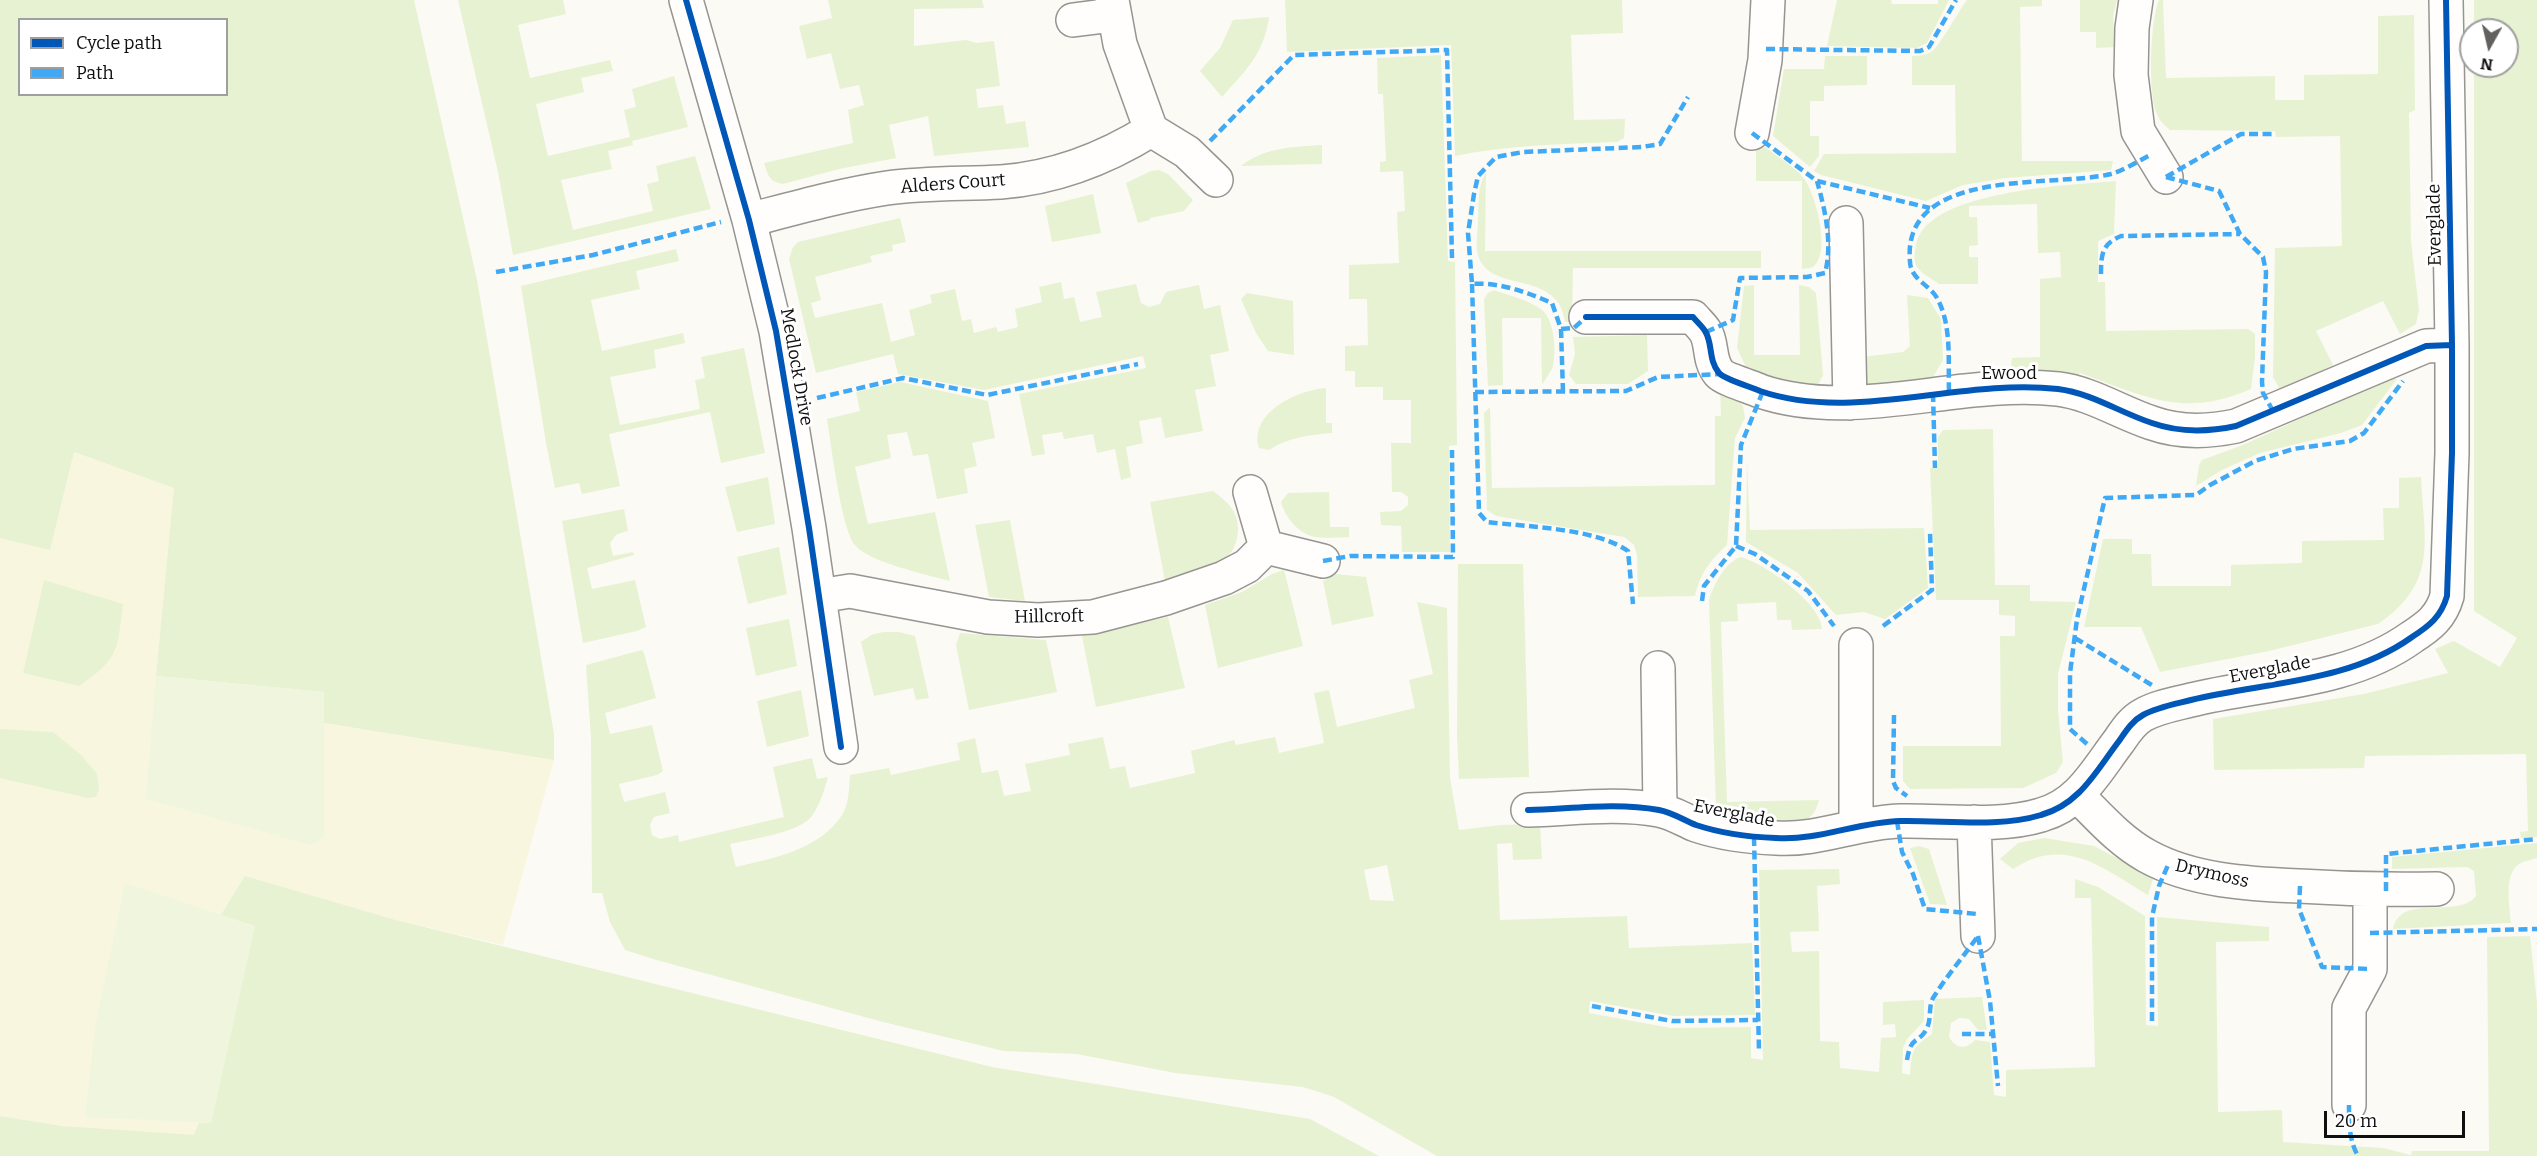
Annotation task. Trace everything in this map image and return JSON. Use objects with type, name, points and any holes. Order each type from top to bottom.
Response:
[{"type":"street","name":"Medlock Drive","points":[[686,0],[749,220],[778,340],[841,747]]},
{"type":"street","points":[[1752,134],[1765,60],[1768,0]]},
{"type":"street","points":[[2136,0],[2132,28],[2131,75],[2138,131],[2166,177]]},
{"type":"street","name":"Everglade","points":[[1528,810],[1614,807],[1660,810],[1698,826],[1754,837],[1806,838],[1856,826],[1897,821],[2020,820],[2057,810],[2078,796],[2131,724],[2143,715],[2202,698],[2305,680],[2367,662],[2398,648],[2433,623],[2443,609],[2447,596],[2452,453],[2446,0]]},
{"type":"street","points":[[1073,20],[1112,8],[1120,45],[1151,130],[1187,152],[1216,180]]},
{"type":"street","name":"Alders Court","points":[[749,220],[850,194],[890,188],[1004,182],[1033,177],[1091,161],[1119,149],[1151,130]]},
{"type":"street","points":[[1846,223],[1850,403]]},
{"type":"street","name":"Ewood","points":[[1586,317],[1692,317],[1706,332],[1710,357],[1720,374],[1762,392],[1813,402],[1850,403],[1977,388],[2060,390],[2100,402],[2153,424],[2187,431],[2211,432],[2236,426],[2426,346],[2452,345]]},
{"type":"street","points":[[1250,492],[1266,547],[1323,561]]},
{"type":"street","name":"Hillcroft","points":[[819,596],[850,591],[988,617],[1038,620],[1093,617],[1166,598],[1224,578],[1248,566],[1266,547]]},
{"type":"street","points":[[1856,645],[1856,826]]},
{"type":"street","points":[[1658,668],[1660,810]]},
{"type":"street","name":"Drymoss","points":[[2078,796],[2124,842],[2148,857],[2179,869],[2218,879],[2259,885],[2370,891],[2436,889]]},
{"type":"street","points":[[1974,822],[1978,936]]},
{"type":"street","points":[[2349,1105],[2349,1008],[2370,969],[2370,891]]},
{"type":"shaded area","points":[[0,426],[175,488],[156,676],[324,692],[324,723],[554,760],[503,945],[392,919],[320,1156],[62,1126],[0,1116]]},
{"type":"green space","points":[[0,0],[414,0],[477,280],[554,734],[554,760],[324,723],[323,692],[156,676],[174,488],[74,452],[50,550],[0,538]]},
{"type":"green space","points":[[458,0],[563,0],[566,14],[518,25],[530,78],[610,60],[613,71],[581,78],[584,92],[536,104],[548,156],[630,137],[624,110],[636,107],[632,89],[674,76],[688,127],[632,141],[633,145],[608,151],[612,169],[561,180],[573,230],[653,211],[647,184],[659,181],[656,166],[695,156],[711,209],[513,255],[498,172]]},
{"type":"green space","points":[[828,0],[982,0],[984,8],[914,9],[914,46],[966,40],[977,43],[994,41],[1000,86],[976,89],[978,108],[1003,105],[1006,124],[1025,121],[1029,147],[934,156],[928,116],[889,125],[896,158],[839,169],[783,184],[772,180],[764,163],[853,143],[848,110],[864,105],[859,85],[840,89],[831,53],[807,59],[799,26],[832,18]]},
{"type":"green space","points":[[1285,0],[1622,0],[1623,33],[1571,35],[1574,120],[1625,119],[1624,138],[1617,142],[1515,147],[1455,156],[1451,45],[1287,52]]},
{"type":"green space","points":[[1837,0],[1891,0],[1892,4],[1938,4],[1938,0],[1949,0],[1927,43],[1917,48],[1827,46]]},
{"type":"green space","points":[[1967,0],[2042,0],[2042,6],[2020,7],[2022,161],[2113,161],[2111,170],[2006,178],[1963,185],[1926,201],[1821,175],[1814,171],[1824,154],[1956,153],[1955,85],[1912,85],[1912,56],[1927,54],[1934,49]]},
{"type":"green space","points":[[2080,0],[2117,0],[2113,16],[2115,47],[2096,48],[2096,32],[2080,32]]},
{"type":"green space","points":[[2159,0],[2163,0],[2166,78],[2275,76],[2275,100],[2304,100],[2304,75],[2378,74],[2378,16],[2414,15],[2415,110],[2409,113],[2411,241],[2419,310],[2416,324],[2400,334],[2383,301],[2316,331],[2333,365],[2281,391],[2273,377],[2275,248],[2342,246],[2340,136],[2276,137],[2275,131],[2170,130],[2157,115],[2153,102],[2152,39]]},
{"type":"green space","points":[[2474,0],[2537,0],[2537,837],[2521,838],[2520,832],[2528,831],[2526,754],[2365,756],[2364,768],[2214,770],[2213,719],[2364,694],[2448,673],[2435,649],[2454,641],[2500,667],[2517,638],[2474,611],[2474,78],[2519,78],[2519,18],[2474,18]]},
{"type":"green space","points":[[1269,17],[1263,41],[1253,61],[1222,97],[1200,71],[1220,48],[1233,20]]},
{"type":"green space","points":[[1441,55],[1448,261],[1455,262],[1457,445],[1449,446],[1450,552],[1402,552],[1401,526],[1381,525],[1380,512],[1401,511],[1408,505],[1408,497],[1401,492],[1392,492],[1391,443],[1411,443],[1411,400],[1383,400],[1383,387],[1355,387],[1355,371],[1345,371],[1345,346],[1368,345],[1367,299],[1349,299],[1349,265],[1399,263],[1397,212],[1405,211],[1403,171],[1380,172],[1380,162],[1386,161],[1383,94],[1378,94],[1377,58]]},
{"type":"green space","points":[[1825,56],[1867,56],[1867,85],[1824,86],[1824,101],[1810,101],[1810,136],[1819,136],[1819,156],[1810,167],[1773,136],[1784,69],[1824,69]]},
{"type":"green space","points":[[1322,145],[1322,164],[1241,166],[1270,152]]},
{"type":"green space","points":[[1756,147],[1765,147],[1792,166],[1809,188],[1817,210],[1821,236],[1819,258],[1812,267],[1802,269],[1802,181],[1756,181]]},
{"type":"green space","points":[[1159,170],[1168,174],[1193,200],[1184,211],[1150,218],[1150,220],[1138,223],[1126,183],[1151,171]]},
{"type":"green space","points":[[1486,173],[1485,251],[1761,251],[1761,268],[1573,268],[1572,322],[1565,322],[1558,302],[1544,290],[1498,276],[1481,262],[1477,251],[1479,201],[1481,183]]},
{"type":"green space","points":[[2116,181],[2114,234],[2098,241],[2098,282],[2105,282],[2106,331],[2248,329],[2255,334],[2251,389],[2227,398],[2184,403],[2144,396],[2080,373],[2077,378],[2010,375],[2012,358],[2040,357],[2040,279],[2061,277],[2060,252],[2038,253],[2037,204],[1969,206],[1969,217],[1977,217],[1978,245],[1969,246],[1969,257],[1978,257],[1978,284],[1939,284],[1916,265],[1916,245],[1926,227],[1945,212],[2003,194]]},
{"type":"green space","points":[[1093,194],[1101,233],[1052,242],[1045,206]]},
{"type":"green space","points":[[900,218],[906,242],[892,245],[893,251],[870,256],[872,262],[815,277],[821,300],[811,303],[815,318],[882,303],[891,342],[915,335],[909,310],[932,303],[930,295],[955,289],[962,321],[971,319],[974,333],[996,327],[998,332],[1018,327],[1015,309],[1042,302],[1039,287],[1061,282],[1064,299],[1074,297],[1080,322],[1102,317],[1096,292],[1136,284],[1141,303],[1149,307],[1160,304],[1166,292],[1199,285],[1204,309],[1220,305],[1229,351],[1210,355],[1216,386],[1195,390],[1203,431],[1165,438],[1161,417],[1139,421],[1143,443],[1126,447],[1131,477],[1121,480],[1115,449],[1097,453],[1093,434],[1064,439],[1062,432],[1042,435],[1045,454],[1032,456],[1019,394],[1146,368],[1143,356],[984,390],[898,374],[893,354],[816,373],[789,259],[793,247],[798,242]]},
{"type":"green space","points":[[676,249],[679,261],[636,271],[640,289],[591,300],[602,351],[683,333],[685,343],[654,350],[656,368],[610,377],[620,425],[700,409],[695,380],[705,378],[701,357],[744,348],[765,453],[721,463],[710,412],[609,434],[620,486],[582,494],[579,483],[555,488],[521,286]]},
{"type":"green space","points":[[1754,285],[1754,355],[1800,355],[1799,285],[1809,287],[1816,293],[1823,375],[1818,385],[1805,391],[1751,378],[1737,348],[1744,286]]},
{"type":"green space","points":[[1494,290],[1537,307],[1550,321],[1554,338],[1554,363],[1542,385],[1541,318],[1502,318],[1503,385],[1488,386],[1484,299]]},
{"type":"green space","points":[[1247,293],[1293,301],[1294,355],[1268,351],[1256,333],[1241,299]]},
{"type":"green space","points":[[1907,295],[1928,298],[1941,319],[1943,360],[1933,377],[1870,386],[1864,382],[1862,357],[1903,352],[1910,346]]},
{"type":"green space","points":[[1647,335],[1648,371],[1628,384],[1576,384],[1569,375],[1575,354],[1573,337]]},
{"type":"green space","points":[[2387,379],[2397,379],[2362,425],[2341,433],[2260,453],[2222,470],[2196,486],[2202,460],[2243,445]]},
{"type":"green space","points":[[900,382],[988,401],[995,438],[972,443],[977,466],[964,469],[968,493],[937,499],[928,454],[913,456],[907,432],[887,435],[891,458],[855,467],[868,524],[935,512],[950,581],[872,557],[855,545],[845,522],[827,419],[860,411],[856,392]]},
{"type":"green space","points":[[1326,388],[1326,423],[1332,423],[1332,433],[1292,439],[1269,450],[1259,448],[1258,435],[1261,424],[1278,405],[1302,393]]},
{"type":"green space","points":[[1720,389],[1737,399],[1743,406],[1745,418],[1735,438],[1727,545],[1706,568],[1695,596],[1638,597],[1637,555],[1634,545],[1624,537],[1496,516],[1487,510],[1484,413],[1490,407],[1492,488],[1715,485],[1715,416],[1721,416]]},
{"type":"green space","points":[[1993,429],[1995,585],[2030,585],[2030,601],[2076,602],[2058,674],[2058,710],[2063,762],[2056,773],[2023,788],[1910,789],[1903,781],[1903,746],[2001,746],[2000,636],[2015,636],[2015,616],[1999,615],[1999,600],[1936,600],[1930,468],[1938,468],[1938,437],[1943,430]]},
{"type":"green space","points":[[1747,460],[1750,530],[1924,528],[1928,588],[1885,619],[1864,612],[1836,615],[1798,573],[1746,542]]},
{"type":"green space","points":[[768,477],[775,524],[737,532],[725,487]]},
{"type":"green space","points":[[2421,477],[2424,559],[2411,593],[2378,624],[2269,651],[2160,672],[2141,627],[2084,627],[2103,539],[2132,539],[2132,554],[2151,554],[2152,586],[2231,586],[2231,565],[2302,563],[2302,541],[2384,540],[2383,508],[2399,508],[2399,478]]},
{"type":"green space","points":[[1213,491],[1227,502],[1236,516],[1238,528],[1236,542],[1231,552],[1214,566],[1165,581],[1150,502]]},
{"type":"green space","points":[[1329,492],[1330,527],[1349,527],[1349,537],[1320,538],[1304,533],[1289,519],[1281,502],[1288,493]]},
{"type":"green space","points":[[624,509],[628,531],[617,534],[610,543],[613,556],[633,552],[634,555],[587,568],[592,589],[635,580],[646,627],[583,643],[562,521]]},
{"type":"green space","points":[[1010,520],[1025,601],[989,597],[975,525]]},
{"type":"green space","points":[[779,547],[787,594],[748,604],[737,557]]},
{"type":"green space","points":[[1740,557],[1763,567],[1790,586],[1812,608],[1822,629],[1792,630],[1791,620],[1777,620],[1776,602],[1737,604],[1738,621],[1721,622],[1727,802],[1819,800],[1813,814],[1801,823],[1724,815],[1716,808],[1709,600],[1720,575],[1729,564]]},
{"type":"green space","points":[[1458,564],[1523,564],[1529,777],[1459,779]]},
{"type":"green space","points":[[1284,570],[1303,646],[1218,668],[1205,605],[1242,592],[1272,574]]},
{"type":"green space","points":[[1336,574],[1366,577],[1374,616],[1332,625],[1323,581]]},
{"type":"green space","points":[[44,580],[123,604],[114,652],[102,668],[79,686],[23,673]]},
{"type":"green space","points":[[1417,602],[1447,608],[1450,778],[1459,830],[1501,825],[1540,824],[1542,859],[1513,860],[1512,843],[1497,844],[1500,920],[1627,916],[1629,948],[1752,943],[1755,1015],[1673,1016],[1590,1001],[1589,1013],[1671,1028],[1751,1027],[1751,1058],[1763,1060],[1759,870],[1839,869],[1840,884],[1817,886],[1819,931],[1790,932],[1792,952],[1819,951],[1820,1041],[1839,1042],[1840,1068],[1879,1072],[1881,1038],[1896,1037],[1895,1024],[1883,1025],[1883,1002],[1924,1000],[1924,1021],[1907,1039],[1903,1048],[1902,1073],[1910,1075],[1911,1060],[1916,1047],[1932,1034],[1935,999],[1982,997],[1987,1030],[1978,1030],[1969,1019],[1959,1018],[1951,1023],[1949,1037],[1961,1047],[1975,1040],[1990,1042],[1994,1095],[2006,1097],[2006,1070],[2095,1067],[2091,898],[2075,898],[2075,879],[2098,887],[2145,916],[2146,1025],[2158,1026],[2157,917],[2269,927],[2269,941],[2216,942],[2218,1112],[2282,1110],[2283,1142],[2383,1148],[2411,1155],[2412,1151],[2489,1151],[2487,937],[2530,936],[2537,1003],[2537,1156],[1437,1156],[1334,1097],[1303,1087],[1175,1073],[1077,1054],[1004,1051],[883,1022],[653,959],[625,950],[610,922],[602,893],[592,893],[591,738],[586,665],[642,650],[656,698],[605,713],[610,734],[652,725],[663,771],[657,775],[619,784],[624,802],[665,792],[670,813],[654,817],[650,825],[652,835],[660,839],[678,835],[679,842],[784,817],[773,767],[812,758],[817,779],[828,777],[817,808],[805,823],[774,835],[730,844],[736,867],[795,851],[821,837],[844,811],[850,775],[889,768],[891,775],[960,760],[957,743],[975,738],[982,773],[998,770],[1004,796],[1031,791],[1025,764],[1070,755],[1068,744],[1103,737],[1110,769],[1125,766],[1130,788],[1195,773],[1191,751],[1234,740],[1236,745],[1275,737],[1279,753],[1324,743],[1314,693],[1329,690],[1337,727],[1415,708],[1409,680],[1433,674]],"holes":[[[1387,865],[1394,901],[1370,900],[1364,870]]]},
{"type":"green space","points":[[1168,617],[1185,688],[1096,707],[1082,636]]},
{"type":"green space","points":[[789,619],[797,666],[756,676],[746,628]]},
{"type":"green space","points":[[899,632],[915,636],[929,698],[916,700],[913,688],[874,696],[861,642],[871,635]]},
{"type":"green space","points":[[960,633],[1046,640],[1057,692],[969,710],[956,645]]},
{"type":"green space","points":[[156,676],[324,692],[324,837],[311,845],[146,799]]},
{"type":"green space","points":[[801,690],[809,736],[767,747],[757,701]]},
{"type":"green space","points":[[0,729],[53,732],[81,755],[97,774],[99,788],[96,797],[88,798],[0,778]]},
{"type":"green space","points":[[2044,838],[2094,846],[2151,876],[2153,879],[2148,895],[2099,866],[2067,855],[2050,855],[2032,859],[2013,869],[2000,859],[2018,843]]},
{"type":"green space","points":[[2537,843],[2537,858],[2519,864],[2511,876],[2509,892],[2511,923],[2393,929],[2398,918],[2407,912],[2457,906],[2468,903],[2476,896],[2474,871],[2467,867],[2392,869],[2392,857]]},
{"type":"green space","points":[[1919,846],[1929,849],[1947,905],[1930,904],[1910,848]]},
{"type":"green space","points":[[245,876],[392,919],[992,1067],[1310,1119],[1379,1156],[0,1156],[0,1116],[62,1126],[194,1135],[199,1123],[211,1123],[254,926],[221,915]]},
{"type":"green space","points":[[125,883],[255,926],[211,1123],[85,1117],[95,1028]]},
{"type":"marked path","points":[[1766,49],[1920,51],[1929,47],[1956,0]]},
{"type":"marked path","points":[[1210,141],[1294,55],[1447,50],[1452,258]]},
{"type":"marked path","points":[[1563,392],[1561,329],[1552,303],[1503,286],[1472,284],[1468,233],[1478,176],[1496,157],[1523,152],[1642,147],[1660,144],[1688,97]]},
{"type":"marked path","points":[[1752,133],[1817,181],[1930,208]]},
{"type":"marked path","points":[[2166,177],[2241,134],[2276,134]]},
{"type":"marked path","points":[[1949,391],[1947,331],[1942,309],[1934,293],[1917,278],[1910,262],[1914,231],[1930,210],[1955,196],[1986,187],[2111,174],[2152,154]]},
{"type":"marked path","points":[[2166,177],[2219,191],[2240,234],[2263,257],[2266,272],[2262,382],[2263,393],[2273,411]]},
{"type":"marked path","points":[[1706,332],[1733,320],[1740,278],[1807,277],[1825,273],[1828,238],[1817,181]]},
{"type":"marked path","points":[[496,272],[593,255],[721,222]]},
{"type":"marked path","points":[[2101,274],[2101,261],[2106,246],[2121,236],[2240,234]]},
{"type":"marked path","points":[[1472,284],[1479,513],[1487,522],[1580,533],[1598,537],[1628,551],[1633,604]]},
{"type":"marked path","points":[[1561,329],[1574,328],[1586,317]]},
{"type":"marked path","points":[[817,398],[903,378],[987,395],[1138,364]]},
{"type":"marked path","points":[[1475,392],[1626,391],[1658,377],[1720,374]]},
{"type":"marked path","points":[[2087,744],[2070,729],[2070,673],[2077,619],[2105,498],[2196,495],[2255,461],[2293,449],[2350,441],[2364,433],[2403,381]]},
{"type":"marked path","points":[[1702,601],[1704,586],[1736,546],[1741,445],[1763,391]]},
{"type":"marked path","points":[[1933,393],[1935,468]]},
{"type":"marked path","points":[[1323,561],[1350,556],[1453,557],[1452,450]]},
{"type":"marked path","points":[[1883,626],[1932,590],[1930,532]]},
{"type":"marked path","points":[[1736,546],[1755,554],[1808,591],[1834,626]]},
{"type":"marked path","points":[[2075,638],[2155,687]]},
{"type":"marked path","points":[[1894,715],[1893,781],[1896,788],[1907,796]]},
{"type":"marked path","points":[[1897,821],[1902,852],[1913,874],[1925,909],[1977,914]]},
{"type":"marked path","points":[[1754,837],[1759,1051]]},
{"type":"marked path","points":[[2386,891],[2386,854],[2537,839]]},
{"type":"marked path","points":[[2152,1021],[2152,917],[2159,886],[2168,865]]},
{"type":"marked path","points":[[2300,886],[2299,909],[2322,967],[2370,969]]},
{"type":"marked path","points":[[2370,933],[2537,929]]},
{"type":"marked path","points":[[1978,936],[1990,1001],[1998,1086]]},
{"type":"marked path","points":[[1907,1060],[1913,1043],[1928,1026],[1933,998],[1978,936]]},
{"type":"marked path","points":[[1592,1006],[1672,1021],[1758,1020]]},
{"type":"marked path","points":[[1962,1034],[1994,1034]]},
{"type":"marked path","points":[[2349,1105],[2351,1138],[2358,1156]]},
{"type":"cycle path","points":[[686,0],[749,220],[776,331],[809,528],[841,747]]},
{"type":"cycle path","points":[[1528,810],[1626,806],[1664,811],[1696,825],[1715,830],[1746,836],[1776,838],[1807,837],[1884,822],[1990,822],[2025,819],[2055,810],[2077,795],[2130,726],[2148,712],[2219,694],[2305,679],[2361,664],[2387,652],[2429,625],[2438,615],[2447,596],[2452,453],[2446,0]]},
{"type":"cycle path","points":[[1586,317],[1693,317],[1704,329],[1713,363],[1719,373],[1760,391],[1796,400],[1832,403],[1869,402],[1983,389],[2021,387],[2058,389],[2094,399],[2162,426],[2194,430],[2236,426],[2426,346],[2452,345]]}]
